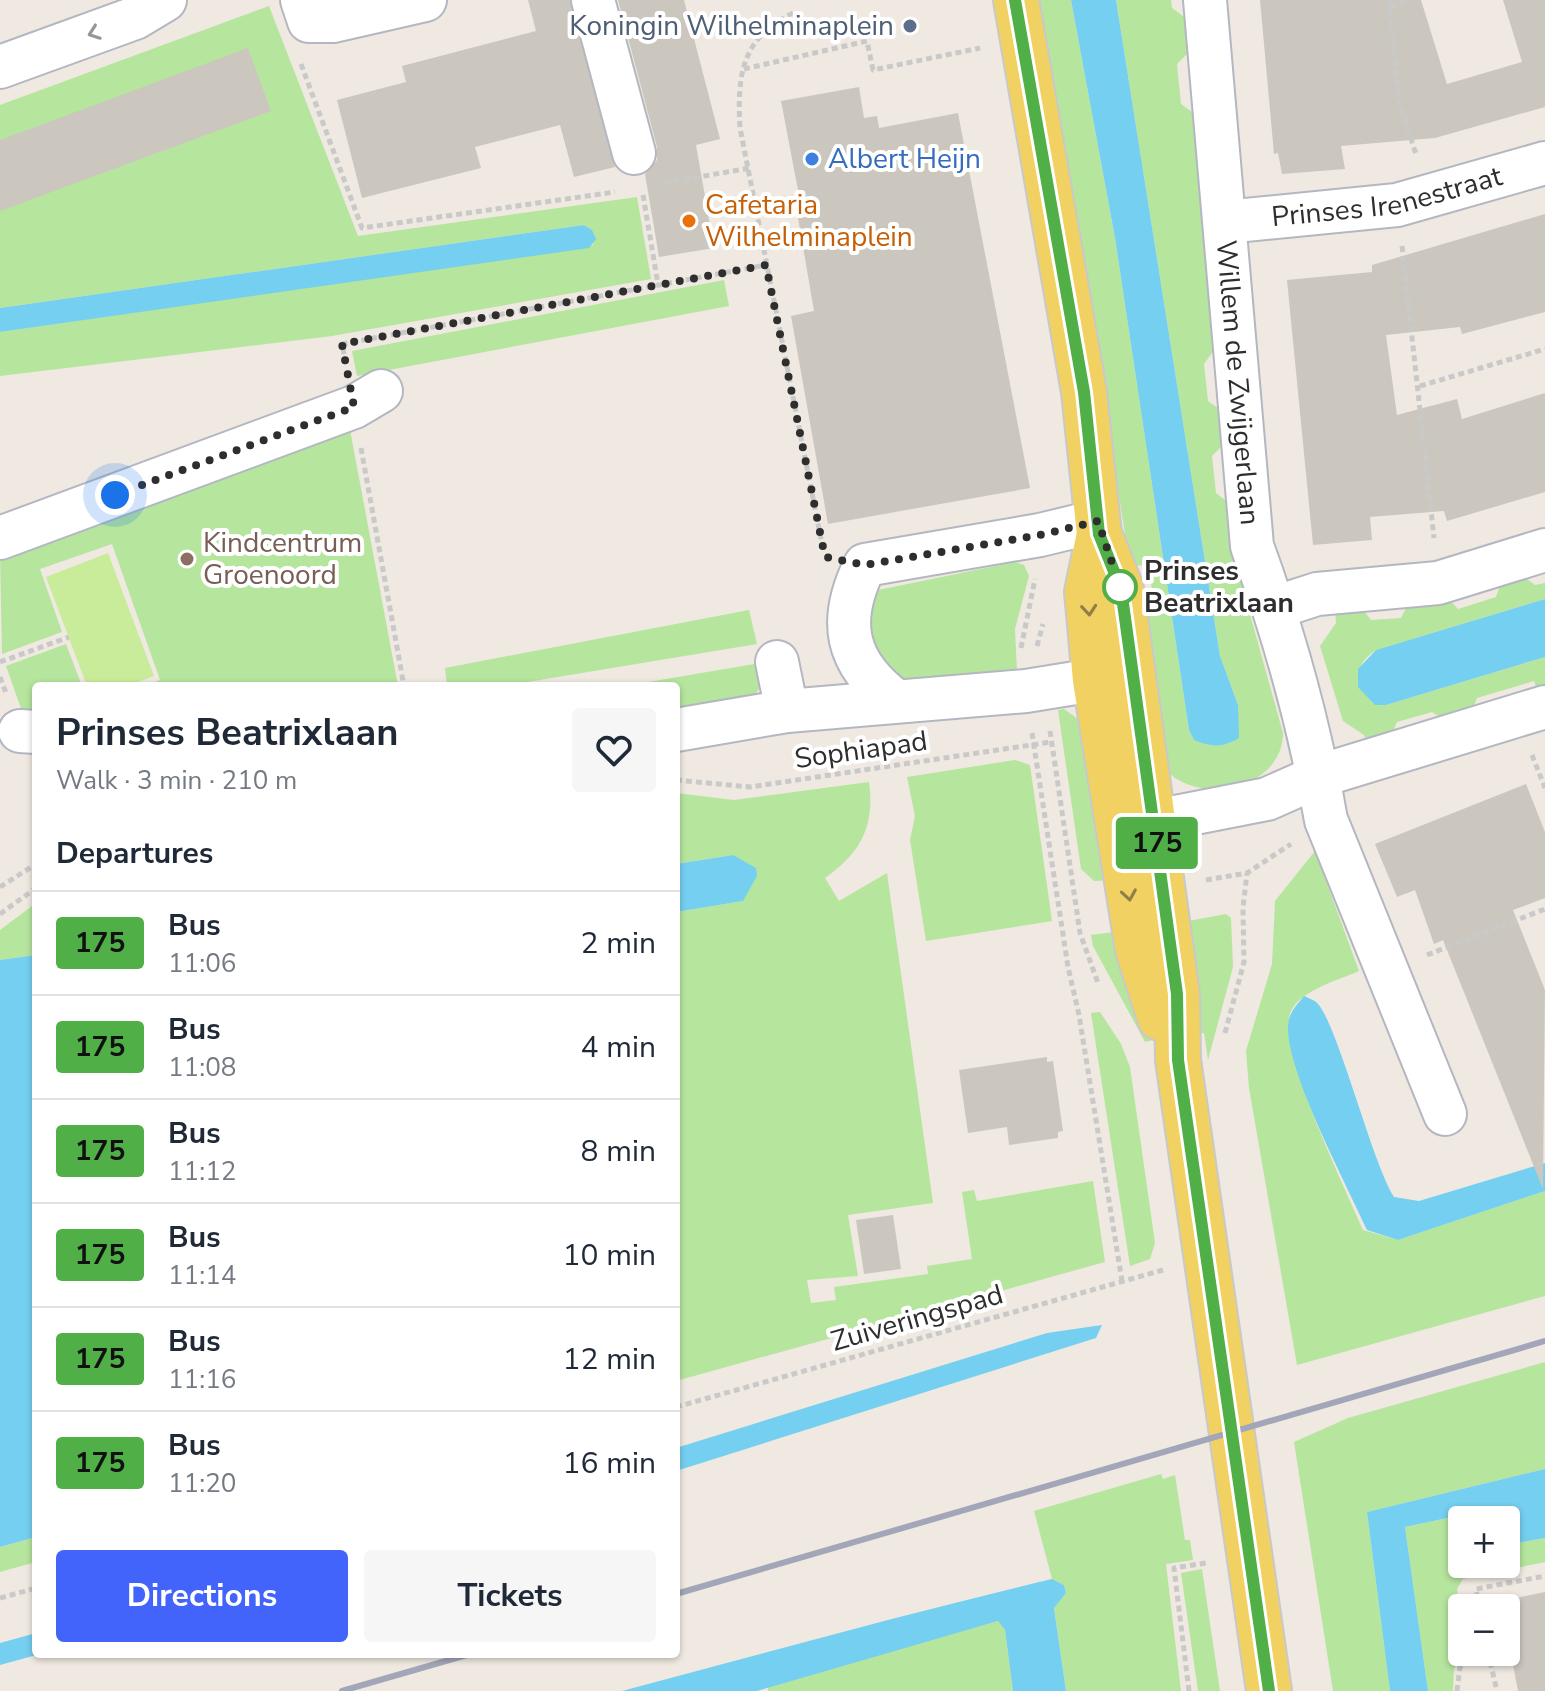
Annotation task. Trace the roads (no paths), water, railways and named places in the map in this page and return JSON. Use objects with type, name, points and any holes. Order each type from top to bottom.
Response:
[{"type":"main road","points":[[1016,2],[1084,392],[1098,527],[1121,589],[1114,677],[1136,826],[1177,994],[1188,1262],[1269,1691]]},
{"type":"street","points":[[0,67],[135,18],[165,0]]},
{"type":"street","points":[[306,10],[333,21],[425,0]]},
{"type":"street","points":[[593,0],[638,179]]},
{"type":"street","name":"Willem de Zwijgerlaan","points":[[1205,0],[1252,546],[1274,608],[1319,776]]},
{"type":"street","name":"Prinses Irenestraat","points":[[1225,222],[1413,201],[1545,163]]},
{"type":"street","points":[[0,538],[367,399]]},
{"type":"street","points":[[896,701],[873,684],[855,657],[848,627],[851,594],[865,565],[1098,527]]},
{"type":"street","points":[[1274,608],[1317,594],[1438,583],[1545,550]]},
{"type":"street","points":[[777,662],[787,711]]},
{"type":"street","points":[[680,729],[787,711],[1026,691],[1114,677]]},
{"type":"street","points":[[1136,826],[1267,799],[1319,776],[1545,707]]},
{"type":"street","points":[[1319,776],[1326,820],[1445,1114]]},
{"type":"water","points":[[1071,0],[1116,0],[1220,656],[1238,705],[1239,738],[1222,745],[1194,740],[1189,730],[1115,238]]},
{"type":"water","points":[[584,225],[592,230],[596,239],[589,248],[0,332],[0,308]]},
{"type":"water","points":[[1545,599],[1545,657],[1386,705],[1375,705],[1358,687],[1358,669],[1376,650]]},
{"type":"water","points":[[733,855],[756,868],[757,876],[743,901],[680,911],[680,863]]},
{"type":"water","points":[[32,956],[32,1538],[0,1547],[0,960]]},
{"type":"water","points":[[1304,996],[1316,1002],[1324,1013],[1394,1197],[1419,1201],[1545,1163],[1545,1191],[1398,1240],[1367,1230],[1297,1073],[1288,1028],[1293,1011]]},
{"type":"water","points":[[1102,1325],[1096,1338],[680,1470],[680,1447],[1047,1333]]},
{"type":"water","points":[[1545,1469],[1545,1538],[1520,1542],[1520,1506],[1448,1506],[1448,1518],[1405,1527],[1428,1691],[1390,1691],[1367,1512]]},
{"type":"water","points":[[1052,1579],[1064,1585],[1066,1593],[1054,1608],[1066,1691],[1013,1691],[1005,1630],[998,1621],[757,1691],[622,1691],[890,1619]]},
{"type":"water","points":[[32,1634],[32,1656],[0,1665],[0,1643]]},
{"type":"railway","points":[[680,1593],[1545,1341]]},
{"type":"railway","points":[[342,1691],[456,1658]]},
{"type":"place","name":"Koningin Wilhelminaplein","points":[[910,26]]},
{"type":"place","name":"Albert Heijn","points":[[812,159]]},
{"type":"place","name":"Cafetaria Wilhelminaplein","points":[[689,221]]},
{"type":"place","name":"Kindcentrum Groenoord","points":[[187,559]]},
{"type":"place","name":"Prinses Beatrixlaan","points":[[1120,587]]}]
